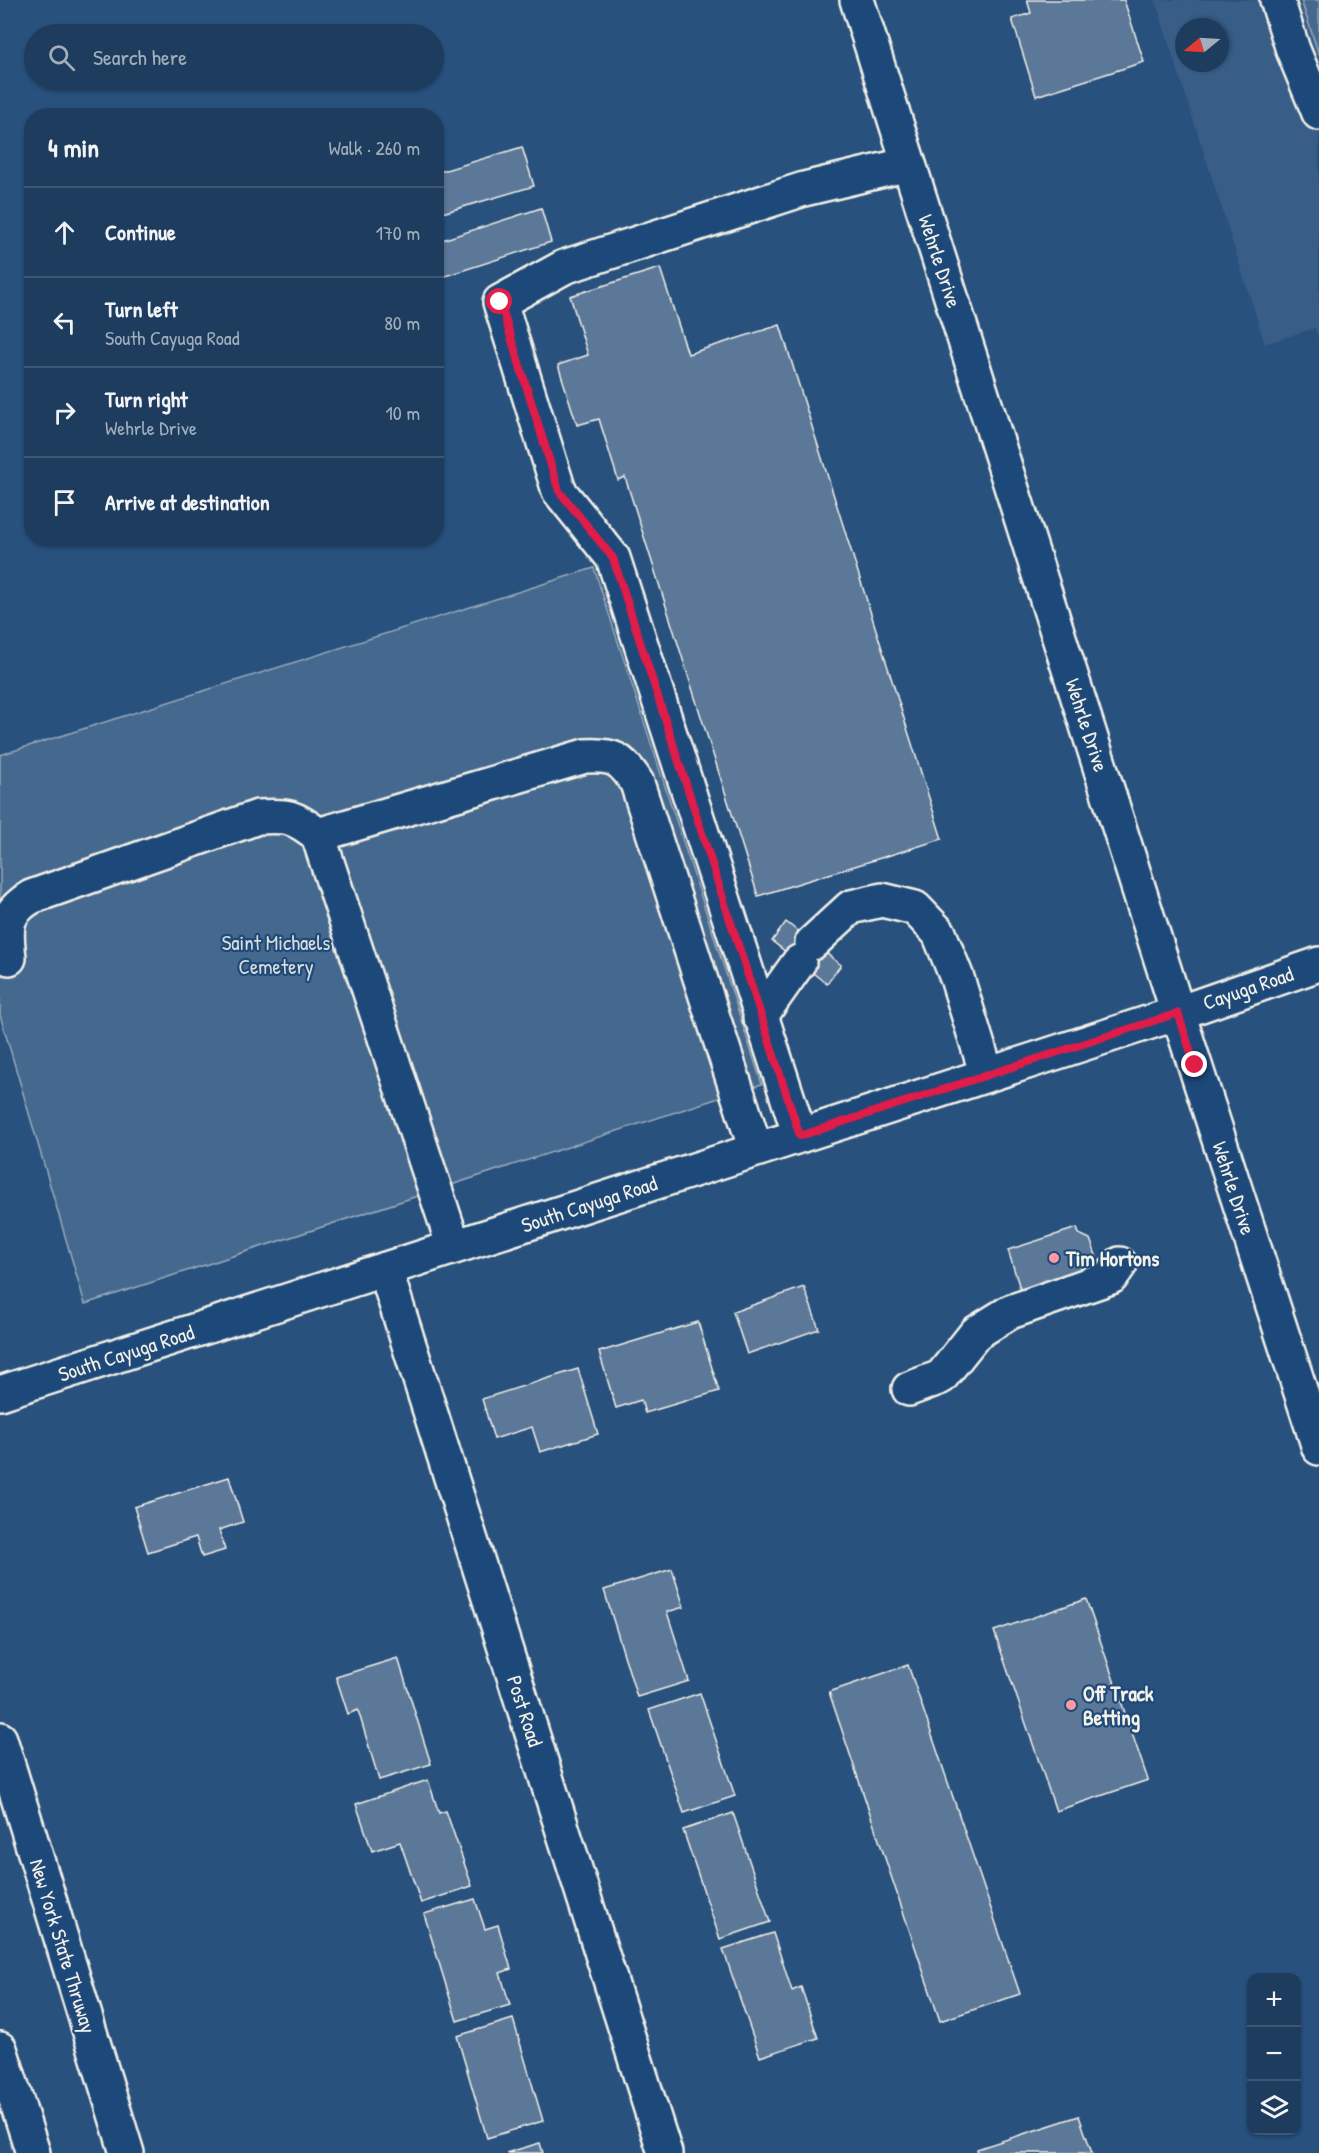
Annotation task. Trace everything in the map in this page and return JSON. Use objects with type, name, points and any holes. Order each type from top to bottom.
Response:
[{"type":"main road","name":"Wehrle Drive","points":[[857,0],[1178,1013],[1319,1448]]},
{"type":"main road","points":[[1278,0],[1293,50],[1319,113]]},
{"type":"main road","points":[[800,1136],[613,558],[559,491],[500,302],[564,267],[804,189],[909,164]]},
{"type":"main road","points":[[318,835],[585,756],[602,755],[614,758],[627,768],[637,783],[756,1150]]},
{"type":"main road","points":[[9,958],[8,918],[17,906],[31,897],[258,817],[285,815],[303,824],[318,835],[454,1247]]},
{"type":"main road","points":[[760,1017],[806,952],[851,908],[882,900],[915,908],[939,933],[957,978],[987,1075]]},
{"type":"main road","name":"Cayuga Road","points":[[1178,1013],[1319,964]]},
{"type":"main road","name":"South Cayuga Road","points":[[0,1393],[1178,1013]]},
{"type":"main road","points":[[909,1389],[941,1377],[976,1333],[1010,1312],[1111,1277],[1120,1264]]},
{"type":"main road","name":"Post Road","points":[[385,1269],[665,2153]]},
{"type":"main road","name":"New York State Thruway","points":[[0,1738],[127,2153]]},
{"type":"main road","points":[[0,2049],[33,2153]]},
{"type":"shaded area","points":[[1155,0],[1319,0],[1319,341],[1315,328],[1265,344],[1178,72],[1229,72],[1229,18],[1175,18],[1175,63]]},
{"type":"green space","points":[[1301,0],[1319,0],[1319,55]]},
{"type":"green space","name":"Saint Michaels Cemetery","points":[[594,568],[762,1084],[85,1304],[0,1015],[0,755]]},
{"type":"building","points":[[1027,0],[1124,0],[1144,62],[1036,96],[1012,19],[1031,13]]},
{"type":"building","points":[[522,147],[534,186],[444,213],[444,171]]},
{"type":"building","points":[[541,208],[551,242],[444,276],[444,239]]},
{"type":"building","points":[[660,268],[688,354],[780,325],[942,839],[758,896],[625,477],[618,480],[599,419],[577,425],[558,365],[588,355],[570,296]]},
{"type":"building","points":[[786,922],[841,965],[827,984],[772,941]]},
{"type":"building","name":"Tim Hortons","points":[[1077,1228],[1079,1234],[1090,1239],[1100,1266],[1023,1298],[1008,1250]]},
{"type":"building","points":[[804,1287],[819,1329],[747,1354],[733,1312]]},
{"type":"building","points":[[698,1322],[719,1391],[645,1413],[641,1400],[616,1408],[599,1352]]},
{"type":"building","points":[[578,1369],[598,1434],[540,1452],[532,1427],[494,1439],[482,1399]]},
{"type":"building","points":[[229,1477],[243,1522],[219,1530],[225,1550],[202,1557],[196,1537],[148,1552],[134,1507]]},
{"type":"building","points":[[672,1569],[684,1607],[667,1612],[689,1681],[637,1697],[604,1590]]},
{"type":"building","name":"Off Track Betting","points":[[1086,1599],[1148,1780],[1056,1811],[994,1631]]},
{"type":"building","points":[[398,1658],[431,1764],[379,1780],[358,1710],[348,1714],[336,1677]]},
{"type":"building","points":[[908,1665],[1020,1994],[940,2021],[829,1692]]},
{"type":"building","points":[[700,1693],[735,1796],[684,1813],[649,1710]]},
{"type":"building","points":[[428,1780],[439,1813],[446,1811],[472,1886],[421,1903],[400,1842],[372,1851],[356,1804]]},
{"type":"building","points":[[733,1813],[770,1922],[720,1939],[683,1830]]},
{"type":"building","points":[[475,1899],[485,1929],[498,1925],[511,1969],[500,1973],[510,2005],[457,2021],[424,1914]]},
{"type":"building","points":[[773,1933],[792,1991],[801,1987],[818,2038],[760,2057],[723,1949]]},
{"type":"building","points":[[513,2019],[543,2121],[487,2138],[457,2036]]},
{"type":"building","points":[[1079,2116],[1092,2153],[978,2153],[977,2149]]},
{"type":"building","points":[[540,2143],[543,2153],[506,2153]]},
{"type":"place","name":"Tim Hortons","points":[[1054,1258]]},
{"type":"place","name":"Off Track Betting","points":[[1071,1705]]},
{"type":"route","points":[[500,302],[559,491],[613,558],[800,1136],[1178,1013],[1195,1065]]}]
